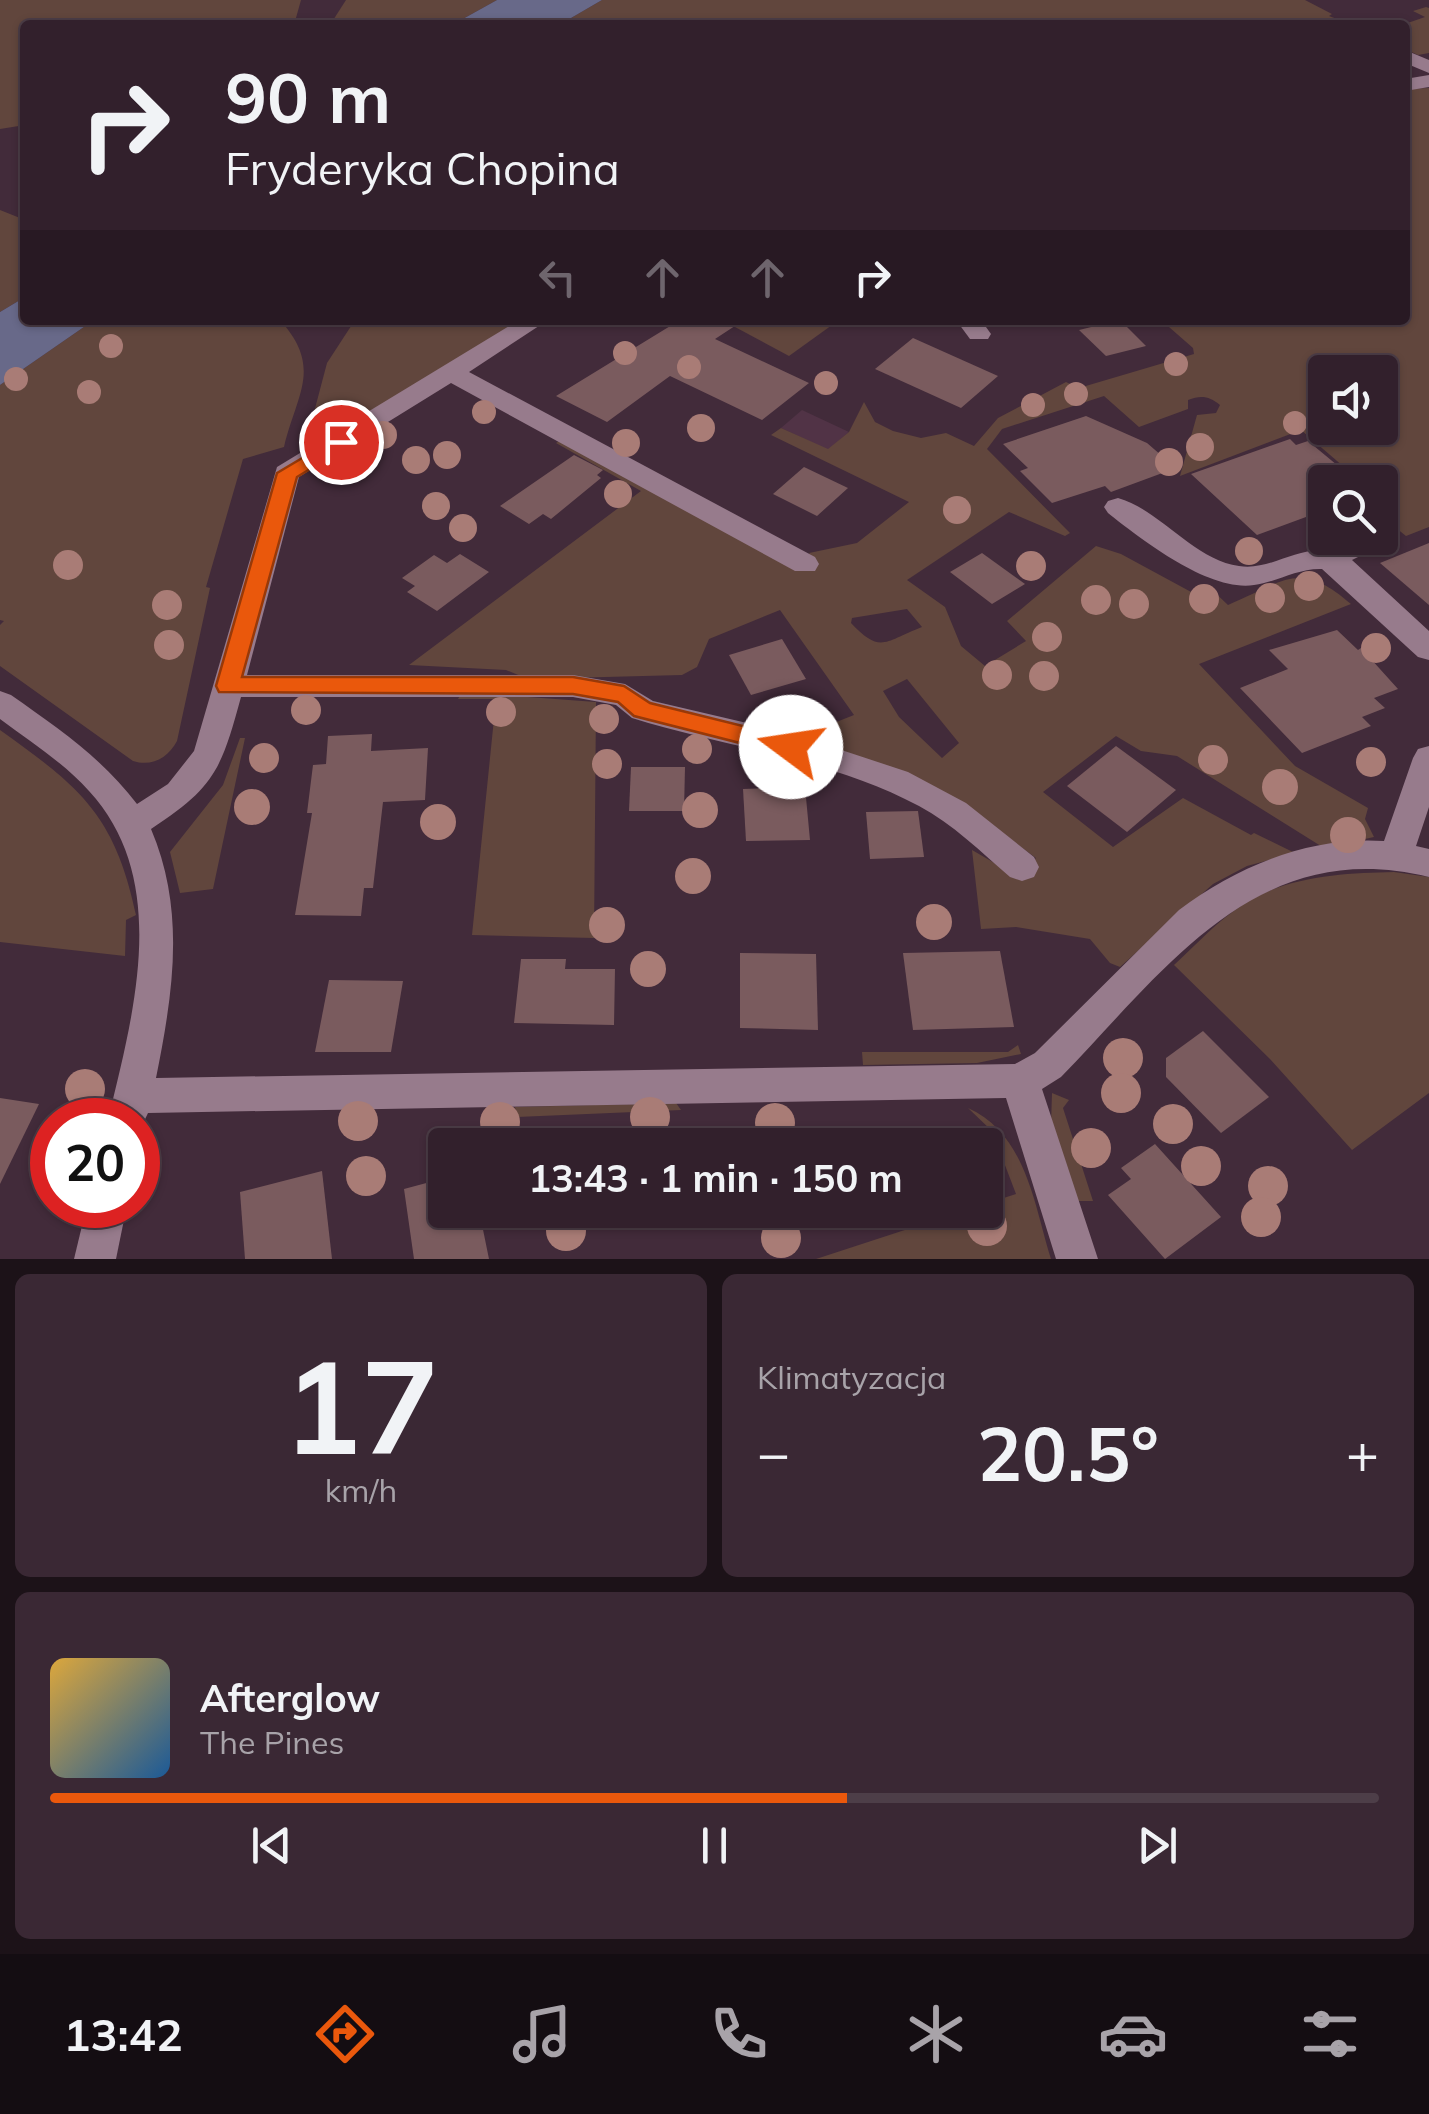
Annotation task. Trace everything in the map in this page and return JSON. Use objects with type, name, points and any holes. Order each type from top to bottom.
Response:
[{"type":"street","points":[[133,824],[163,807],[200,772],[216,736],[288,473],[528,325]]},
{"type":"street","points":[[452,374],[805,564]]},
{"type":"street","points":[[1118,507],[1214,568],[1238,576],[1257,576],[1318,558],[1341,567],[1429,649]]},
{"type":"street","points":[[1341,555],[1338,560],[1341,567]]},
{"type":"street","points":[[228,686],[546,684],[624,695],[642,710],[826,756],[913,789],[948,808],[1022,868]]},
{"type":"street","points":[[0,703],[102,782],[133,824],[148,858],[158,916],[158,950],[132,1098]]},
{"type":"street","points":[[160,1107],[1020,1081],[1048,1065],[1163,946],[1214,900],[1240,886],[1331,858],[1412,859],[1429,758]]},
{"type":"street","points":[[1020,1081],[1077,1259]]},
{"type":"street","points":[[95,1259],[102,1228]]},
{"type":"shaded area","points":[[0,0],[301,0],[295,20],[20,20],[20,126],[0,129]]},
{"type":"shaded area","points":[[346,0],[497,0],[461,20],[333,20]]},
{"type":"shaded area","points":[[602,0],[1305,0],[1340,20],[568,20]]},
{"type":"shaded area","points":[[1429,8],[1429,53],[1410,51],[1410,22],[1425,17],[1413,11]]},
{"type":"shaded area","points":[[1429,88],[1429,527],[1406,536],[1398,530],[1398,465],[1342,465],[1318,445],[1398,445],[1398,355],[1308,355],[1308,436],[1301,430],[1180,476],[1197,415],[1216,413],[1220,405],[1208,398],[1188,400],[1188,409],[1139,427],[1104,396],[1002,429],[987,449],[1070,533],[1065,536],[1009,512],[907,580],[945,607],[961,646],[985,666],[1026,641],[1007,621],[1096,546],[1121,554],[1193,593],[1209,587],[1228,605],[1278,582],[1304,578],[1333,590],[1351,604],[1199,664],[1295,766],[1368,808],[1365,819],[1374,837],[1324,848],[1177,756],[1141,751],[1116,736],[1043,792],[1113,847],[1183,798],[1251,835],[1295,853],[1247,866],[1213,884],[1120,967],[1110,963],[1090,939],[1016,927],[981,929],[972,850],[1017,876],[1036,858],[962,803],[791,740],[854,715],[780,610],[709,639],[697,667],[682,675],[528,679],[506,670],[409,665],[641,491],[556,443],[561,440],[803,571],[814,560],[809,553],[857,543],[909,502],[771,435],[781,428],[828,449],[849,432],[864,402],[875,422],[893,431],[921,438],[946,433],[974,446],[998,418],[1066,382],[1079,388],[1194,354],[1193,348],[1167,325],[1410,325],[1410,89]],"holes":[[[907,609],[922,627],[877,642],[851,623],[852,618]],[[907,679],[959,743],[942,758],[899,717],[883,691]]]},
{"type":"shaded area","points":[[0,210],[20,218],[20,300],[0,312]]},
{"type":"shaded area","points":[[87,325],[284,325],[301,352],[303,381],[284,447],[243,459],[206,587],[210,588],[177,741],[169,752],[153,762],[133,761],[0,666],[0,625],[4,621],[0,620],[0,385]]},
{"type":"shaded area","points":[[352,325],[518,325],[332,438],[312,439],[308,435],[327,363]]},
{"type":"shaded area","points":[[738,325],[832,325],[789,356],[735,327]]},
{"type":"shaded area","points":[[802,410],[849,432],[828,450],[781,428]]},
{"type":"shaded area","points":[[462,692],[596,702],[594,938],[472,935],[496,699],[458,699]]},
{"type":"shaded area","points":[[0,730],[73,787],[105,828],[117,852],[136,915],[126,920],[125,956],[0,942]]},
{"type":"shaded area","points":[[240,738],[245,738],[213,889],[180,893],[170,852],[223,785]]},
{"type":"shaded area","points":[[1394,872],[1429,877],[1429,1093],[1352,1150],[1270,1059],[1174,965],[1225,917],[1279,887],[1317,878]]},
{"type":"shaded area","points":[[1018,1045],[1021,1054],[977,1063],[863,1065],[862,1052],[1008,1052]]},
{"type":"shaded area","points":[[1052,1093],[1069,1100],[1063,1108],[1093,1201],[1074,1201],[1051,1125]]},
{"type":"shaded area","points":[[676,1103],[681,1110],[517,1117],[515,1107]]},
{"type":"shaded area","points":[[968,1108],[996,1128],[989,1128]]},
{"type":"shaded area","points":[[1003,1135],[1025,1173],[1051,1259],[816,1259],[911,1228],[1003,1228],[1003,1198],[1016,1194],[1003,1160]]},
{"type":"water","points":[[497,0],[602,0],[568,20],[461,20]]},
{"type":"water","points":[[20,300],[20,325],[87,325],[0,385],[0,312]]},
{"type":"building","points":[[672,325],[736,325],[715,339],[809,383],[762,420],[670,376],[607,422],[556,396]]},
{"type":"building","points":[[1125,325],[1146,346],[1106,356],[1079,330]]},
{"type":"building","points":[[913,338],[998,376],[961,408],[875,369]]},
{"type":"building","points":[[1086,416],[1147,443],[1176,468],[1111,492],[1105,486],[1052,503],[1020,471],[1028,468],[1003,444]]},
{"type":"building","points":[[1290,439],[1296,445],[1308,441],[1308,445],[1337,465],[1308,465],[1308,516],[1257,535],[1191,474]]},
{"type":"building","points":[[574,455],[603,470],[597,475],[601,478],[551,519],[543,514],[529,524],[500,506]]},
{"type":"building","points":[[804,467],[848,488],[817,516],[773,494]]},
{"type":"building","points":[[1429,543],[1429,605],[1380,563]]},
{"type":"building","points":[[982,553],[1025,584],[992,604],[950,572]]},
{"type":"building","points":[[460,554],[489,572],[437,611],[407,592],[415,586],[402,578],[434,555],[447,563]]},
{"type":"building","points":[[1337,630],[1358,650],[1361,648],[1398,689],[1374,698],[1385,708],[1362,717],[1371,726],[1302,753],[1240,688],[1288,669],[1269,650]]},
{"type":"building","points":[[782,639],[806,679],[751,695],[729,655]]},
{"type":"building","points":[[372,734],[371,751],[428,748],[425,800],[383,802],[373,888],[364,888],[361,916],[295,915],[312,813],[307,813],[313,765],[326,764],[328,736]]},
{"type":"building","points":[[1116,746],[1176,790],[1127,832],[1067,786]]},
{"type":"building","points":[[631,767],[685,767],[684,811],[629,811]]},
{"type":"building","points":[[805,787],[810,840],[746,841],[743,789]]},
{"type":"building","points":[[918,811],[924,857],[870,859],[866,812]]},
{"type":"building","points":[[1000,951],[1014,1027],[913,1030],[903,953]]},
{"type":"building","points":[[740,953],[816,954],[818,1030],[740,1028]]},
{"type":"building","points":[[521,959],[566,959],[565,969],[615,969],[614,1025],[514,1023]]},
{"type":"building","points":[[329,980],[403,981],[391,1052],[315,1052]]},
{"type":"building","points":[[1203,1031],[1269,1097],[1221,1133],[1166,1077],[1166,1058]]},
{"type":"building","points":[[0,1098],[30,1103],[30,1122],[0,1184]]},
{"type":"building","points":[[1155,1144],[1221,1217],[1165,1259],[1108,1195],[1131,1179],[1121,1168]]},
{"type":"building","points":[[322,1171],[332,1259],[245,1259],[240,1192]]},
{"type":"building","points":[[428,1183],[428,1228],[483,1228],[489,1259],[414,1259],[404,1189]]},
{"type":"route","points":[[341,442],[288,473],[228,686],[573,686],[624,695],[642,710],[791,747]]}]
